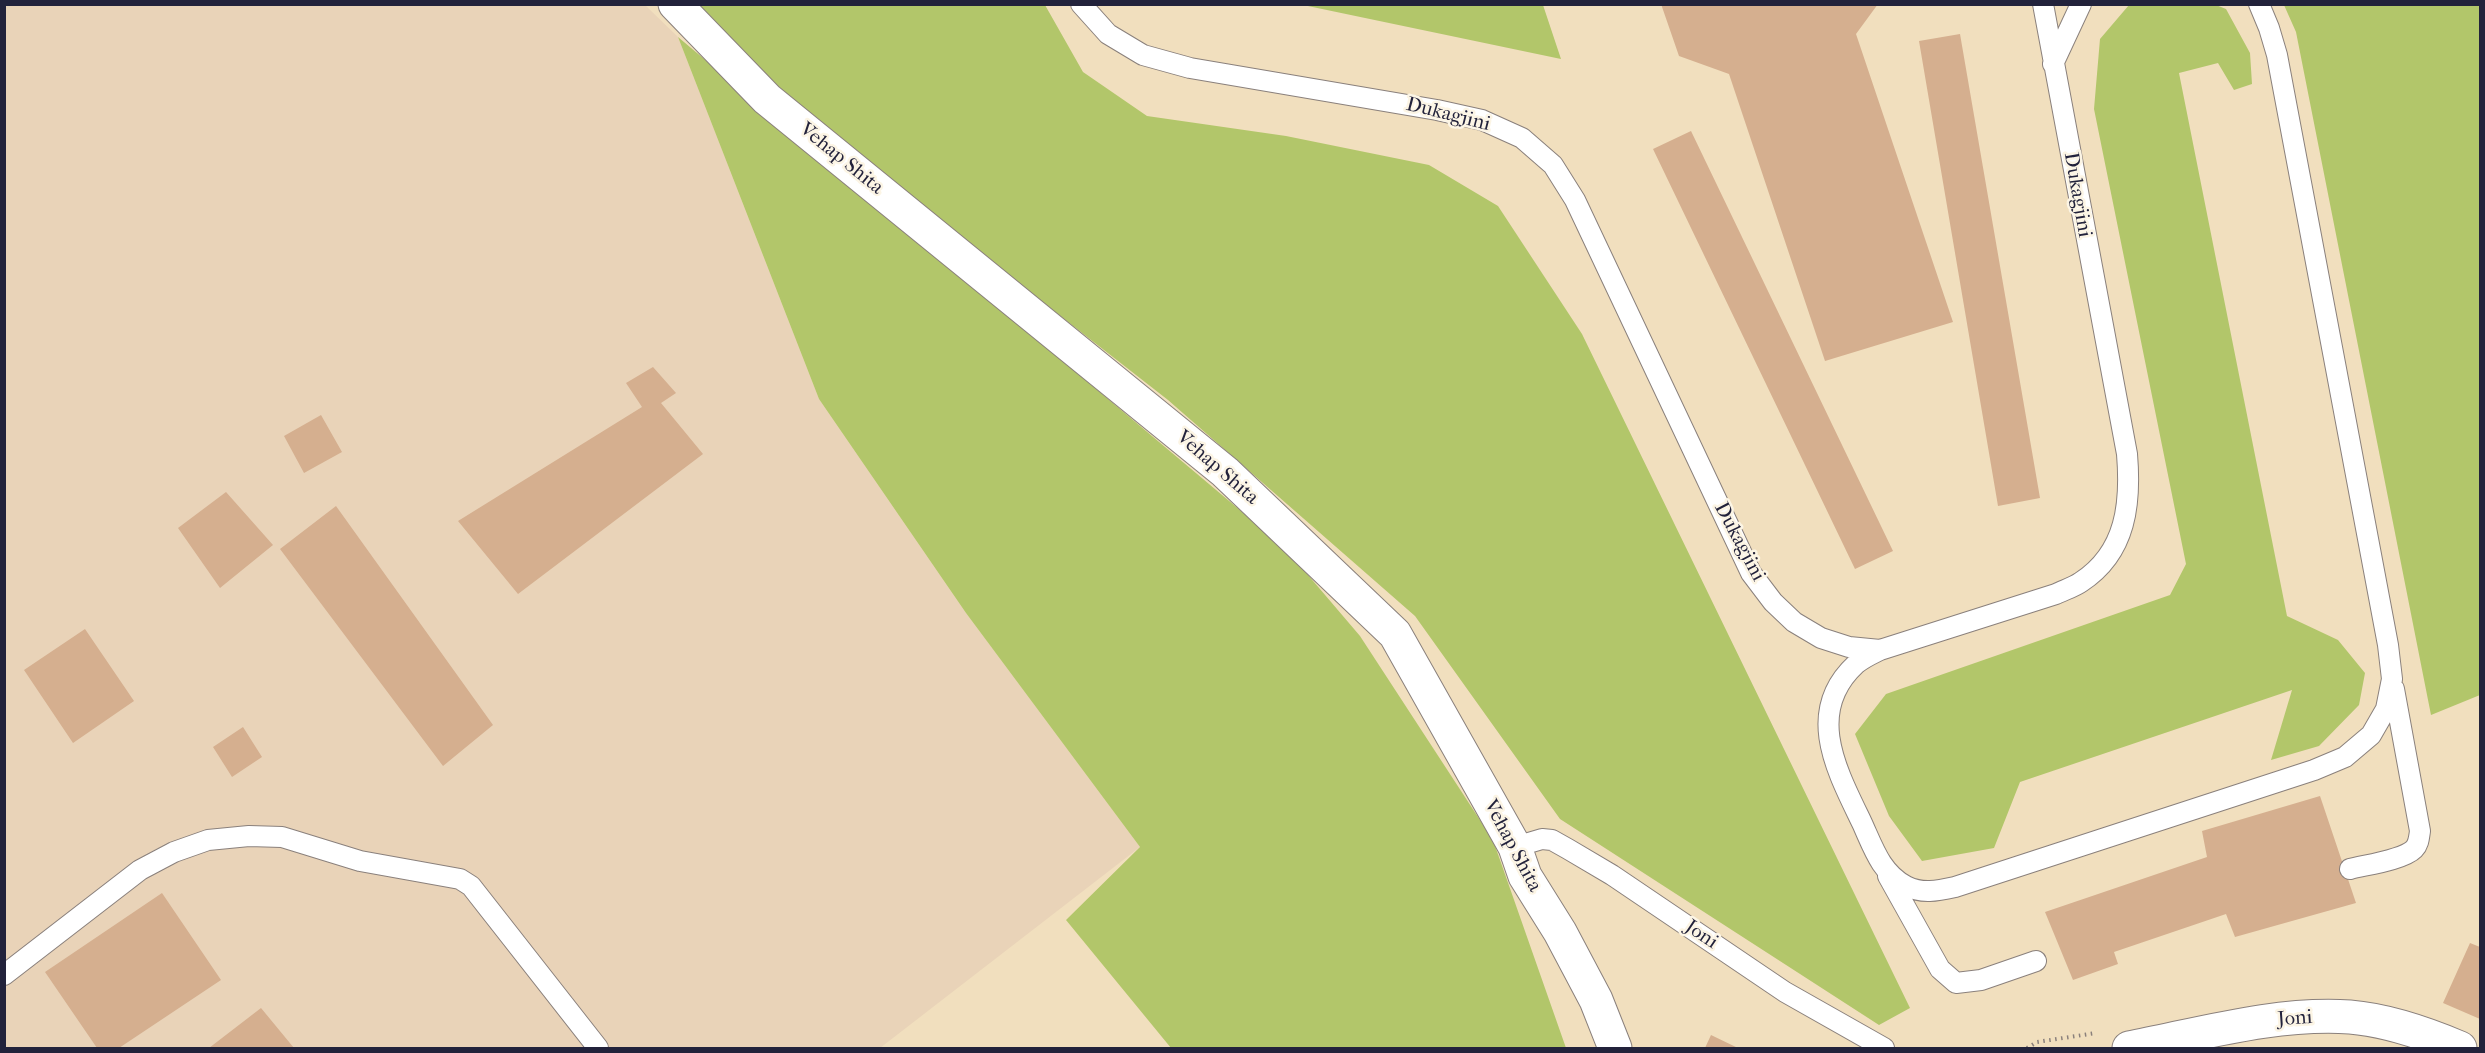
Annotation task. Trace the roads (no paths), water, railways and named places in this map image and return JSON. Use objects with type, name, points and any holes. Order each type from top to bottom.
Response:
[{"type":"street","name":"Vehap Shita","points":[[675,4],[767,99],[1225,472],[1395,634],[1515,847],[1525,876],[1560,932],[1596,1000],[1615,1048]]},
{"type":"street","name":"Joni","points":[[2129,1048],[2259,1022],[2305,1017],[2352,1017],[2398,1027],[2460,1048]]},
{"type":"lane","name":"Dukagjini","points":[[1082,4],[1108,34],[1143,55],[1190,68],[1437,110],[1482,120],[1522,138],[1553,165],[1575,200],[1751,573],[1773,602],[1794,622],[1821,638],[1849,647],[1880,650],[2056,594],[2082,582],[2104,560],[2119,538],[2126,516],[2129,483],[2127,454],[2043,4]]},
{"type":"lane","points":[[2053,64],[2081,4]]},
{"type":"lane","points":[[2259,4],[2277,55],[2386,633],[2392,679],[2420,831],[2418,843],[2405,855],[2350,869]]},
{"type":"lane","points":[[1880,650],[1857,662],[1842,679],[1832,701],[1827,721],[1829,744],[1838,773],[1885,871],[1940,969],[1956,983],[1981,980],[2036,961]]},
{"type":"lane","points":[[1885,871],[1904,885],[1919,891],[1937,891],[2314,770],[2344,757],[2371,735],[2386,709],[2392,679]]},
{"type":"lane","points":[[4,975],[140,870],[174,852],[208,840],[249,836],[282,837],[360,861],[460,879],[471,886],[598,1048]]},
{"type":"lane","name":"Joni","points":[[1515,847],[1542,840],[1552,840],[1612,875],[1785,992],[1884,1048]]}]
